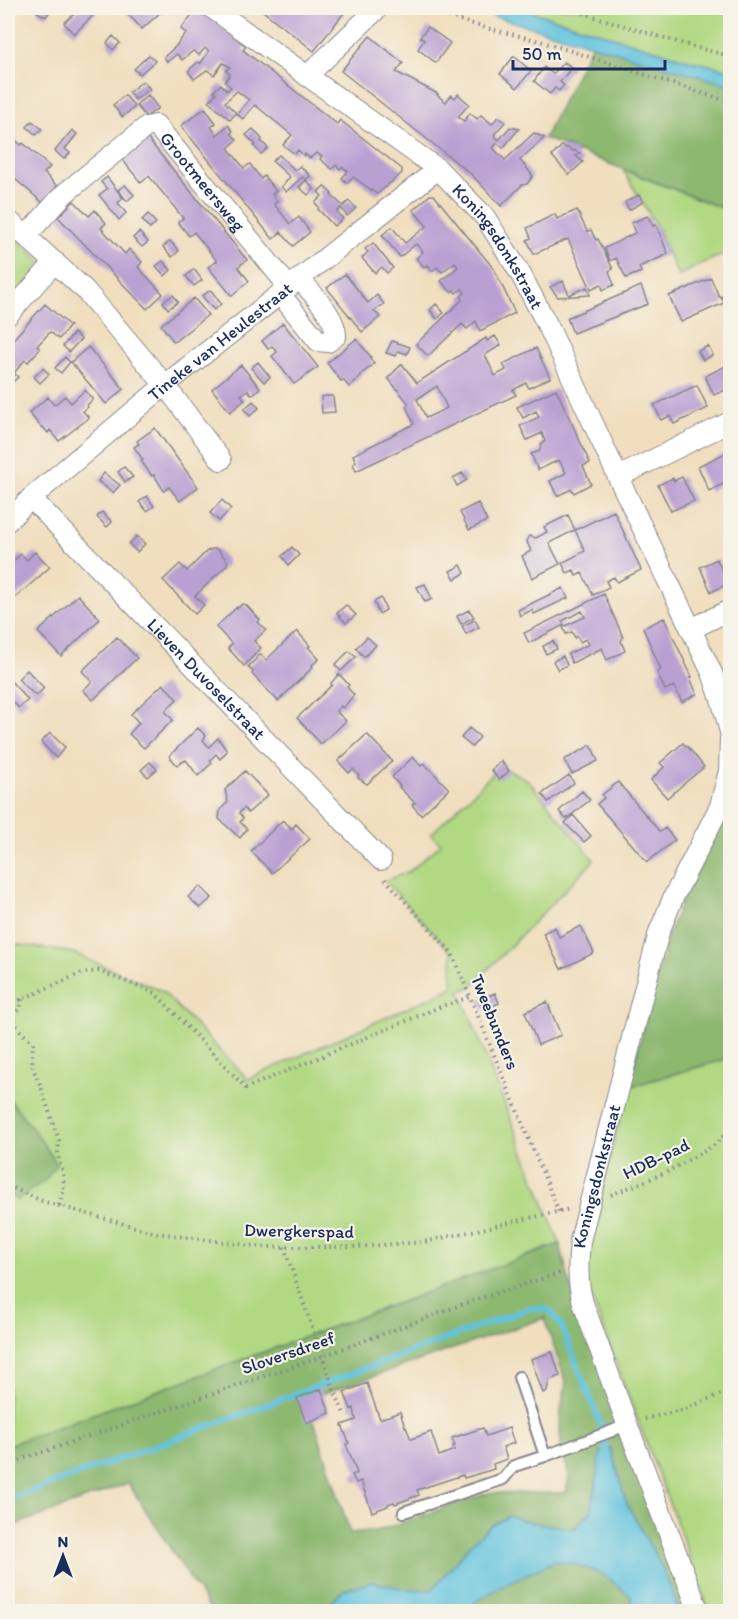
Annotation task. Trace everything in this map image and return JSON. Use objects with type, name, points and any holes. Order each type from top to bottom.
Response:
[{"type":"street","name":"Koningsdonkstraat","points":[[212,8],[438,169],[485,217],[520,273],[549,328],[712,674],[730,732]]},
{"type":"street","points":[[307,76],[378,8]]},
{"type":"street","name":"Grootmeersweg","points":[[26,236],[64,194],[146,127],[156,125],[290,287]]},
{"type":"street","name":"Tineke van Heulestraat","points":[[8,521],[31,498],[165,385],[438,169]]},
{"type":"street","points":[[8,220],[85,290],[165,385],[221,460]]},
{"type":"street","points":[[8,315],[54,262]]},
{"type":"street","points":[[618,477],[730,422]]},
{"type":"street","name":"Lieven Duvoselstraat","points":[[31,498],[381,860]]},
{"type":"street","points":[[691,629],[730,610]]},
{"type":"street","name":"Koningsdonkstraat","points":[[699,1611],[619,1428],[578,1284],[578,1266],[580,1241],[659,932],[674,896],[720,806],[729,771],[730,739]]},
{"type":"lane","points":[[519,1377],[545,1456]]},
{"type":"lane","points":[[404,1512],[503,1479],[514,1466],[619,1428]]},
{"type":"path","points":[[420,8],[540,41],[730,102]]},
{"type":"path","points":[[566,8],[730,56]]},
{"type":"path","name":"Tweebunders","points":[[381,860],[385,881],[452,953],[559,1212]]},
{"type":"path","points":[[8,1002],[13,1003],[82,973],[99,971],[155,993],[246,1088],[442,1006],[470,997]]},
{"type":"path","points":[[22,998],[20,1008],[13,1015],[24,1035],[33,1042],[33,1068],[59,1141],[58,1153],[63,1171],[64,1190],[59,1206]]},
{"type":"path","name":"HDB-pad","points":[[589,1205],[667,1172],[713,1146],[730,1130]]},
{"type":"path","name":"Dwergkerspad","points":[[8,1185],[42,1201],[156,1233],[261,1247],[352,1247],[424,1242],[559,1212]]},
{"type":"path","points":[[284,1247],[345,1416]]},
{"type":"path","name":"Sloversdreef","points":[[8,1464],[578,1266]]},
{"type":"path","points":[[619,1428],[685,1409],[730,1390]]},
{"type":"green space","points":[[520,8],[730,8],[730,70],[688,60]]},
{"type":"green space","points":[[592,44],[730,85],[730,209],[722,208],[544,138]]},
{"type":"green space","points":[[623,170],[722,208],[730,209],[730,252],[678,276],[656,225]]},
{"type":"green space","points":[[8,231],[40,261],[40,269],[8,302]]},
{"type":"green space","points":[[501,766],[528,780],[594,860],[471,987],[460,991],[560,1244],[8,1445],[8,1193],[17,1200],[17,1109],[8,1097],[8,943],[73,953],[162,991],[248,1079],[452,988],[452,953],[385,881],[410,871],[441,844],[431,834]]},
{"type":"green space","points":[[730,808],[730,1058],[628,1087],[668,935],[682,900]]},
{"type":"green space","points":[[730,1058],[730,1611],[710,1611],[586,1283],[584,1256],[628,1087]]},
{"type":"green space","points":[[8,1097],[57,1164],[45,1180],[17,1200],[8,1193]]},
{"type":"green space","points":[[560,1244],[570,1285],[689,1611],[679,1611],[664,1571],[626,1502],[611,1450],[601,1453],[591,1512],[573,1529],[509,1516],[491,1525],[470,1545],[432,1590],[406,1589],[372,1582],[344,1590],[323,1611],[211,1611],[128,1483],[8,1528],[8,1445]],"holes":[[[544,1318],[566,1382],[560,1429],[561,1446],[569,1476],[566,1493],[488,1493],[381,1530],[350,1533],[307,1399]]]},
{"type":"green space","points":[[555,1561],[573,1564],[602,1574],[631,1596],[631,1611],[469,1612],[474,1602],[509,1582]]},
{"type":"water","points":[[465,8],[520,8],[688,60],[730,70],[730,85]]},
{"type":"water","points":[[611,1449],[626,1502],[664,1571],[679,1611],[631,1611],[631,1596],[602,1574],[573,1564],[555,1561],[509,1582],[475,1602],[469,1611],[323,1611],[344,1590],[372,1582],[406,1589],[432,1590],[470,1545],[491,1525],[509,1516],[574,1529],[591,1512],[601,1452]]},
{"type":"building","points":[[40,8],[52,8],[46,17],[37,12]]},
{"type":"building","points":[[81,8],[101,8],[74,34],[64,23]]},
{"type":"building","points":[[122,8],[159,8],[162,11],[142,29]]},
{"type":"building","points":[[197,8],[246,46],[243,50],[337,124],[340,120],[402,169],[402,173],[377,194],[353,177],[347,183],[342,178],[348,171],[336,165],[332,169],[320,159],[322,156],[316,153],[310,158],[298,150],[295,154],[283,145],[292,135],[255,105],[243,119],[237,114],[249,100],[237,91],[225,102],[236,113],[230,120],[220,112],[209,101],[221,84],[227,91],[231,87],[225,82],[230,74],[226,71],[230,67],[223,63],[214,75],[207,70],[194,79],[188,71],[198,62],[201,63],[209,51],[205,48],[199,55],[193,51],[182,60],[177,54],[167,62],[164,57],[186,33],[181,29]]},
{"type":"building","points":[[259,8],[337,8],[344,13],[314,51]]},
{"type":"building","points":[[428,27],[450,43],[436,63],[418,49],[424,40],[420,37]]},
{"type":"building","points":[[113,36],[120,43],[113,50],[107,43]]},
{"type":"building","points":[[370,36],[403,63],[396,72],[438,94],[446,102],[451,95],[455,98],[458,94],[469,104],[458,117],[464,121],[470,113],[477,119],[481,115],[492,124],[498,117],[505,122],[494,135],[499,140],[510,127],[519,129],[503,148],[497,143],[493,148],[505,160],[534,133],[544,138],[520,160],[533,176],[527,184],[522,185],[501,206],[471,174],[341,71]]},
{"type":"building","points":[[149,55],[155,61],[140,74],[134,69]]},
{"type":"building","points":[[514,56],[531,71],[517,88],[500,74]]},
{"type":"building","points":[[564,62],[572,67],[560,82],[564,85],[559,91],[555,88],[550,94],[534,81],[544,67],[553,74]]},
{"type":"building","points":[[143,81],[150,89],[135,100],[129,92]]},
{"type":"building","points":[[125,95],[135,107],[122,117],[113,105]]},
{"type":"building","points":[[148,95],[158,108],[146,117],[136,105]]},
{"type":"building","points":[[205,108],[216,123],[211,127],[217,135],[228,125],[233,131],[231,133],[237,140],[228,148],[244,168],[250,164],[261,179],[264,176],[276,191],[272,194],[277,201],[274,204],[290,224],[299,217],[310,232],[293,246],[281,232],[273,239],[181,126]]},
{"type":"building","points":[[32,121],[42,129],[36,135],[27,127]]},
{"type":"building","points":[[253,129],[268,148],[261,154],[246,135]]},
{"type":"building","points":[[72,130],[77,134],[65,149],[70,153],[64,159],[55,151]]},
{"type":"building","points":[[8,133],[50,167],[44,173],[57,186],[43,203],[8,173]]},
{"type":"building","points":[[147,138],[247,260],[238,267],[249,281],[232,296],[208,267],[217,261],[194,232],[189,236],[178,222],[183,218],[149,176],[141,183],[121,158]]},
{"type":"building","points":[[562,146],[580,153],[576,156],[583,162],[569,175],[552,156]]},
{"type":"building","points":[[279,155],[295,170],[300,166],[310,176],[306,180],[302,177],[286,192],[281,187],[290,177],[272,161]]},
{"type":"building","points":[[107,177],[123,198],[118,203],[126,213],[119,220],[99,195],[107,189],[101,182]]},
{"type":"building","points":[[306,180],[314,189],[308,195],[299,187]]},
{"type":"building","points":[[125,185],[134,195],[127,201],[118,190]]},
{"type":"building","points":[[324,186],[343,206],[349,201],[356,208],[347,216],[341,208],[337,212],[343,219],[334,226],[315,203],[322,196],[318,192]]},
{"type":"building","points":[[430,195],[434,195],[494,269],[515,313],[480,331],[476,321],[467,329],[462,324],[428,356],[416,344],[462,300],[461,297],[465,293],[462,289],[456,293],[454,290],[451,292],[441,281],[458,267],[455,262],[442,272],[437,267],[432,271],[428,265],[424,267],[416,258],[423,252],[416,244],[400,257],[382,235],[392,227],[405,243],[427,226],[413,210]]},
{"type":"building","points":[[639,195],[643,202],[629,210],[625,202]]},
{"type":"building","points":[[74,201],[89,216],[95,210],[106,223],[101,228],[125,254],[129,249],[142,262],[138,267],[163,294],[147,309],[58,217]]},
{"type":"building","points":[[577,210],[587,231],[591,230],[596,240],[598,239],[613,269],[609,271],[614,285],[603,290],[601,284],[591,289],[568,239],[534,254],[527,240],[531,238],[527,228],[555,214],[557,219]]},
{"type":"building","points":[[148,214],[156,223],[150,229],[142,220]]},
{"type":"building","points":[[648,216],[653,226],[656,225],[668,254],[639,267],[641,272],[626,278],[616,258],[610,261],[605,248],[635,233],[631,223]]},
{"type":"building","points":[[139,232],[148,242],[142,247],[133,238]]},
{"type":"building","points":[[170,241],[179,251],[172,257],[163,247]]},
{"type":"building","points":[[373,243],[393,268],[387,273],[382,267],[375,273],[362,258],[368,252],[365,249]]},
{"type":"building","points":[[163,261],[171,270],[165,276],[156,266]]},
{"type":"building","points":[[194,269],[202,280],[194,286],[186,276]]},
{"type":"building","points":[[345,274],[368,303],[377,295],[384,304],[374,311],[380,317],[362,332],[327,288]]},
{"type":"building","points":[[711,278],[724,303],[681,322],[669,296]]},
{"type":"building","points":[[563,281],[569,295],[587,287],[590,295],[558,297],[550,287]]},
{"type":"building","points":[[641,286],[648,304],[573,333],[567,318]]},
{"type":"building","points":[[211,290],[221,304],[214,310],[202,296]]},
{"type":"building","points":[[173,295],[178,302],[168,309],[163,302]]},
{"type":"building","points":[[194,298],[208,315],[174,342],[161,325]]},
{"type":"building","points":[[45,304],[70,326],[59,339],[50,332],[37,346],[40,349],[28,362],[25,360],[14,373],[18,377],[8,387],[8,345]]},
{"type":"building","points":[[436,304],[444,313],[437,319],[430,310]]},
{"type":"building","points":[[283,323],[318,367],[294,384],[272,356],[277,352],[272,346],[268,349],[262,341]]},
{"type":"building","points":[[74,333],[81,339],[69,352],[63,346]]},
{"type":"building","points":[[495,336],[501,345],[485,355],[495,376],[506,370],[503,364],[536,348],[550,378],[529,388],[526,383],[513,390],[516,395],[356,471],[353,455],[414,424],[406,406],[409,404],[388,378],[402,364],[417,383],[486,338],[487,341]],"holes":[[[437,386],[447,408],[426,418],[417,399]]]},
{"type":"building","points":[[356,339],[374,364],[349,387],[343,380],[341,381],[327,363]]},
{"type":"building","points":[[392,341],[410,347],[407,354],[398,351],[396,356],[386,353]]},
{"type":"building","points":[[708,346],[713,355],[703,360],[698,351]]},
{"type":"building","points":[[88,347],[124,389],[106,404],[71,362]]},
{"type":"building","points":[[65,357],[70,362],[61,373],[55,368]]},
{"type":"building","points":[[258,362],[270,377],[264,382],[251,368]]},
{"type":"building","points":[[730,364],[730,388],[714,395],[705,376]]},
{"type":"building","points":[[241,365],[260,388],[252,395],[248,390],[241,395],[245,400],[230,412],[212,389]]},
{"type":"building","points":[[43,368],[49,374],[40,383],[34,377]]},
{"type":"building","points":[[697,385],[708,408],[674,424],[670,416],[661,420],[654,405]]},
{"type":"building","points":[[556,389],[590,463],[583,466],[591,484],[574,493],[572,489],[557,496],[550,481],[566,473],[559,460],[538,470],[531,454],[540,451],[541,444],[545,441],[542,433],[527,440],[520,426],[539,417],[536,411],[523,418],[517,407]]},
{"type":"building","points":[[85,390],[93,400],[83,411],[89,418],[59,441],[50,430],[48,433],[42,428],[29,413],[48,397],[54,405],[65,396],[71,403]]},
{"type":"building","points":[[333,396],[335,412],[322,413],[321,397]]},
{"type":"building","points":[[253,401],[259,408],[250,416],[244,409]]},
{"type":"building","points":[[155,428],[198,487],[180,501],[169,487],[164,491],[141,461],[143,460],[134,447],[139,444],[137,441]]},
{"type":"building","points":[[730,451],[730,483],[709,491],[698,466]]},
{"type":"building","points":[[124,467],[133,477],[125,482],[118,472]]},
{"type":"building","points":[[104,473],[120,485],[113,493],[98,481]]},
{"type":"building","points":[[462,473],[467,480],[457,486],[453,478]]},
{"type":"building","points":[[682,477],[694,501],[671,511],[658,485],[673,478],[674,481]]},
{"type":"building","points":[[147,496],[154,506],[147,511],[139,502]]},
{"type":"building","points":[[222,500],[231,509],[219,521],[210,513]]},
{"type":"building","points":[[478,503],[487,521],[469,530],[460,512]]},
{"type":"building","points":[[614,511],[641,570],[617,582],[614,577],[606,581],[609,587],[593,595],[582,573],[576,576],[574,570],[567,573],[562,563],[585,551],[575,530]]},
{"type":"building","points":[[102,512],[112,522],[107,527],[97,517]]},
{"type":"building","points":[[568,515],[575,530],[549,543],[560,564],[532,578],[522,556],[531,551],[527,542],[529,536],[536,538],[547,532],[544,527]]},
{"type":"building","points":[[137,536],[145,544],[137,552],[129,544]]},
{"type":"building","points":[[292,547],[299,555],[289,565],[282,556]]},
{"type":"building","points":[[217,549],[227,560],[227,565],[195,596],[204,605],[195,614],[163,580],[180,564],[187,571],[207,551]]},
{"type":"building","points":[[35,552],[50,567],[14,599],[8,592],[8,566],[21,554],[27,560]]},
{"type":"building","points":[[717,559],[728,584],[711,592],[700,567]]},
{"type":"building","points":[[461,565],[465,573],[455,579],[450,571]]},
{"type":"building","points":[[425,584],[432,599],[425,602],[417,587]]},
{"type":"building","points":[[563,588],[568,598],[534,614],[532,610],[520,616],[518,610]]},
{"type":"building","points":[[604,594],[623,637],[621,641],[625,651],[607,660],[602,648],[572,663],[568,654],[589,644],[586,639],[580,642],[572,632],[566,634],[563,627],[585,617],[582,611],[562,621],[564,625],[529,643],[524,633]]},
{"type":"building","points":[[78,595],[100,619],[61,656],[38,632]]},
{"type":"building","points":[[381,598],[386,610],[379,614],[374,602]]},
{"type":"building","points":[[242,604],[246,605],[260,620],[258,622],[266,630],[254,641],[261,648],[244,666],[228,648],[232,644],[216,627]]},
{"type":"building","points":[[346,605],[356,615],[346,623],[337,613]]},
{"type":"building","points":[[469,610],[474,617],[461,624],[457,616]]},
{"type":"building","points":[[664,618],[692,677],[690,678],[697,694],[682,702],[674,686],[665,690],[657,672],[661,670],[643,628]]},
{"type":"building","points":[[475,620],[479,627],[466,634],[462,626]]},
{"type":"building","points":[[297,631],[319,659],[278,701],[248,667],[261,654],[266,660]]},
{"type":"building","points":[[117,637],[137,658],[93,700],[83,690],[92,682],[82,671]]},
{"type":"building","points":[[367,637],[376,645],[364,657],[356,648]]},
{"type":"building","points":[[553,641],[557,649],[546,654],[543,646]]},
{"type":"building","points":[[349,651],[356,657],[341,671],[335,665]]},
{"type":"building","points":[[563,656],[567,665],[558,670],[553,661]]},
{"type":"building","points":[[27,670],[44,688],[36,696],[18,679]]},
{"type":"building","points":[[339,674],[354,695],[343,708],[341,706],[336,711],[346,721],[321,744],[297,718],[332,685],[331,683]]},
{"type":"building","points":[[8,678],[28,700],[19,708],[8,697]]},
{"type":"building","points":[[163,684],[177,699],[165,711],[173,720],[144,748],[129,734],[139,723],[131,714]]},
{"type":"building","points":[[198,728],[206,736],[203,740],[209,747],[218,738],[227,751],[220,759],[216,754],[210,760],[212,763],[198,776],[186,760],[177,765],[169,756]]},
{"type":"building","points":[[469,728],[480,737],[472,747],[461,738]]},
{"type":"building","points":[[50,733],[65,747],[56,758],[41,742]]},
{"type":"building","points":[[367,734],[392,761],[367,784],[358,778],[359,776],[353,769],[349,773],[338,761]]},
{"type":"building","points":[[683,743],[704,767],[667,798],[651,780],[664,767],[660,763]]},
{"type":"building","points":[[591,745],[598,761],[572,774],[564,760]]},
{"type":"building","points":[[413,757],[421,766],[424,763],[449,789],[421,815],[412,805],[415,803],[392,777]]},
{"type":"building","points":[[501,761],[509,771],[499,780],[491,770]]},
{"type":"building","points":[[150,762],[157,769],[148,777],[141,770]]},
{"type":"building","points":[[245,771],[268,795],[248,813],[244,808],[239,813],[243,818],[240,822],[247,829],[240,838],[219,819],[220,810],[228,802],[225,790]]},
{"type":"building","points":[[569,775],[574,783],[548,802],[542,794]]},
{"type":"building","points":[[618,782],[660,832],[665,828],[675,840],[647,862],[597,804],[604,798],[602,795]]},
{"type":"building","points":[[582,791],[590,800],[566,819],[559,811]]},
{"type":"building","points":[[573,815],[591,836],[584,842],[565,823]]},
{"type":"building","points":[[283,820],[292,829],[296,824],[310,839],[272,873],[251,851]]},
{"type":"building","points":[[200,886],[212,898],[200,908],[188,897]]},
{"type":"building","points":[[581,926],[594,953],[561,969],[543,933],[555,927],[559,937]]},
{"type":"building","points":[[495,993],[499,1003],[483,1010],[479,1000]]},
{"type":"building","points":[[547,1002],[561,1035],[538,1045],[525,1012]]},
{"type":"building","points":[[552,1352],[560,1376],[549,1380],[547,1391],[543,1393],[531,1359]]},
{"type":"building","points":[[367,1383],[380,1419],[400,1412],[411,1439],[431,1432],[439,1456],[454,1450],[452,1438],[483,1428],[486,1436],[509,1428],[514,1443],[503,1447],[507,1459],[493,1464],[494,1469],[464,1478],[463,1475],[417,1490],[419,1495],[395,1504],[394,1502],[388,1504],[372,1512],[361,1481],[356,1483],[352,1475],[357,1473],[346,1444],[349,1443],[342,1425],[356,1420],[354,1408],[351,1409],[344,1392]]},
{"type":"building","points":[[321,1389],[330,1413],[306,1423],[297,1398]]},
{"type":"waterway","points":[[8,1500],[530,1308],[549,1310],[561,1325],[601,1425],[608,1459]]}]
